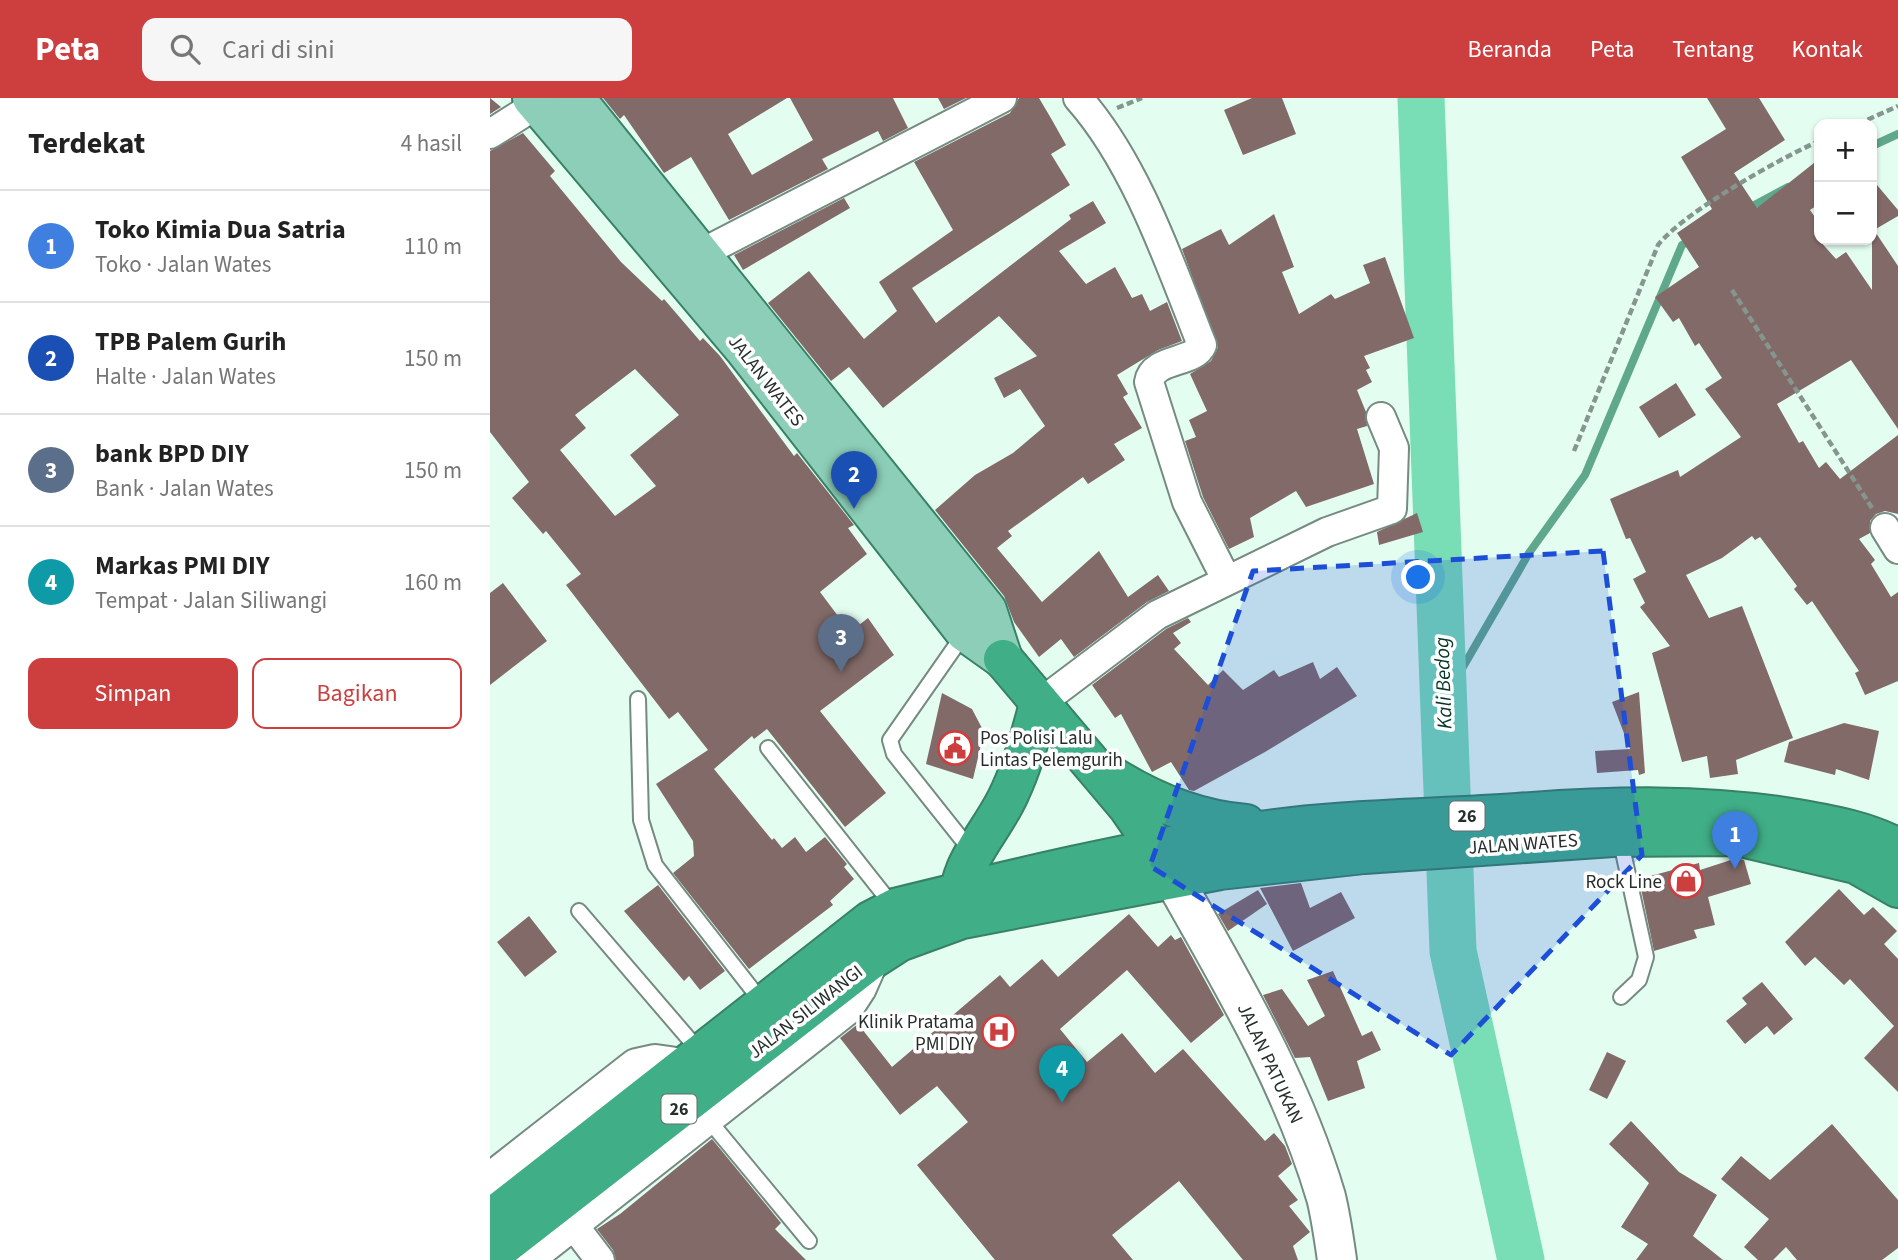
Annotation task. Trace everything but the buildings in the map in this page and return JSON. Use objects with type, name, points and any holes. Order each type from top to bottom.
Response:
[{"type":"highway","name":"JALAN WATES","points":[[1003,659],[1090,763],[1165,863]]},
{"type":"highway","points":[[960,906],[974,854],[1010,793],[1028,745],[1039,704]]},
{"type":"highway","points":[[1090,763],[1124,784],[1191,814],[1221,822],[1297,828]]},
{"type":"highway","name":"JALAN WATES","points":[[1165,863],[1353,840],[1586,823],[1664,806],[1745,810],[1843,828],[1895,833]]},
{"type":"highway","name":"JALAN WATES","points":[[1586,823],[1620,837],[1737,836],[1856,864],[1898,888]]},
{"type":"highway","name":"JALAN WATES","points":[[1165,863],[1255,832],[1297,828],[1353,840]]},
{"type":"highway","name":"JALAN SILIWANGI","points":[[497,1248],[692,1061],[870,921],[905,922],[960,906],[1165,863]]},
{"type":"highway","name":"JALAN SILIWANGI","points":[[497,1248],[868,962],[905,922]]},
{"type":"main road","name":"JALAN WATES","points":[[575,98],[702,253],[1003,659]]},
{"type":"main road","name":"JALAN WATES","points":[[539,100],[745,350],[976,621]]},
{"type":"street","points":[[702,253],[1002,98]]},
{"type":"street","points":[[1078,98],[1095,117],[1142,194],[1202,345],[1197,351],[1156,369],[1149,382],[1187,502],[1226,579]]},
{"type":"street","points":[[490,134],[539,100]]},
{"type":"street","points":[[1039,704],[1157,615],[1326,532],[1392,509],[1394,449],[1381,416]]},
{"type":"street","name":"JALAN PATUKAN","points":[[1165,863],[1259,1030],[1297,1113],[1326,1199],[1337,1260]]},
{"type":"street","points":[[497,1248],[571,1222],[844,1007],[868,962]]},
{"type":"street","points":[[490,1183],[637,1068],[692,1061]]},
{"type":"street","points":[[571,1222],[600,1260]]},
{"type":"lane","points":[[974,854],[894,754],[890,740],[976,621]]},
{"type":"lane","points":[[638,699],[641,820],[654,865],[765,1006]]},
{"type":"lane","points":[[768,748],[905,922]]},
{"type":"lane","points":[[1620,837],[1646,957],[1639,980],[1621,997]]},
{"type":"lane","points":[[579,911],[692,1061]]},
{"type":"lane","points":[[705,1117],[809,1241]]},
{"type":"path","points":[[1869,119],[1898,106]]},
{"type":"path","points":[[1574,451],[1648,268],[1664,237],[1693,214],[1814,144]]},
{"type":"path","points":[[1732,290],[1891,539]]},
{"type":"highlighted area","points":[[1603,551],[1642,855],[1451,1055],[1150,866],[1253,571]]},
{"type":"waterway","name":"Kali Bedog","points":[[1421,98],[1453,951],[1521,1260]]},
{"type":"waterway","points":[[1877,144],[1898,134]]},
{"type":"waterway","points":[[1747,209],[1788,187]]},
{"type":"waterway","points":[[1445,698],[1529,553],[1585,475],[1682,245],[1693,239]]},
{"type":"place","name":"TPB Palem Gurih","points":[[854,509]]},
{"type":"place","name":"bank BPD DIY","points":[[841,672]]},
{"type":"place","name":"Pos Polisi Lalu Lintas Pelemgurih","points":[[955,748]]},
{"type":"place","name":"Toko Kimia Dua Satria","points":[[1735,869]]},
{"type":"place","name":"Rock Line","points":[[1686,881]]},
{"type":"place","name":"Klinik Pratama PMI DIY","points":[[999,1032]]},
{"type":"place","name":"Markas PMI DIY","points":[[1062,1103]]}]
